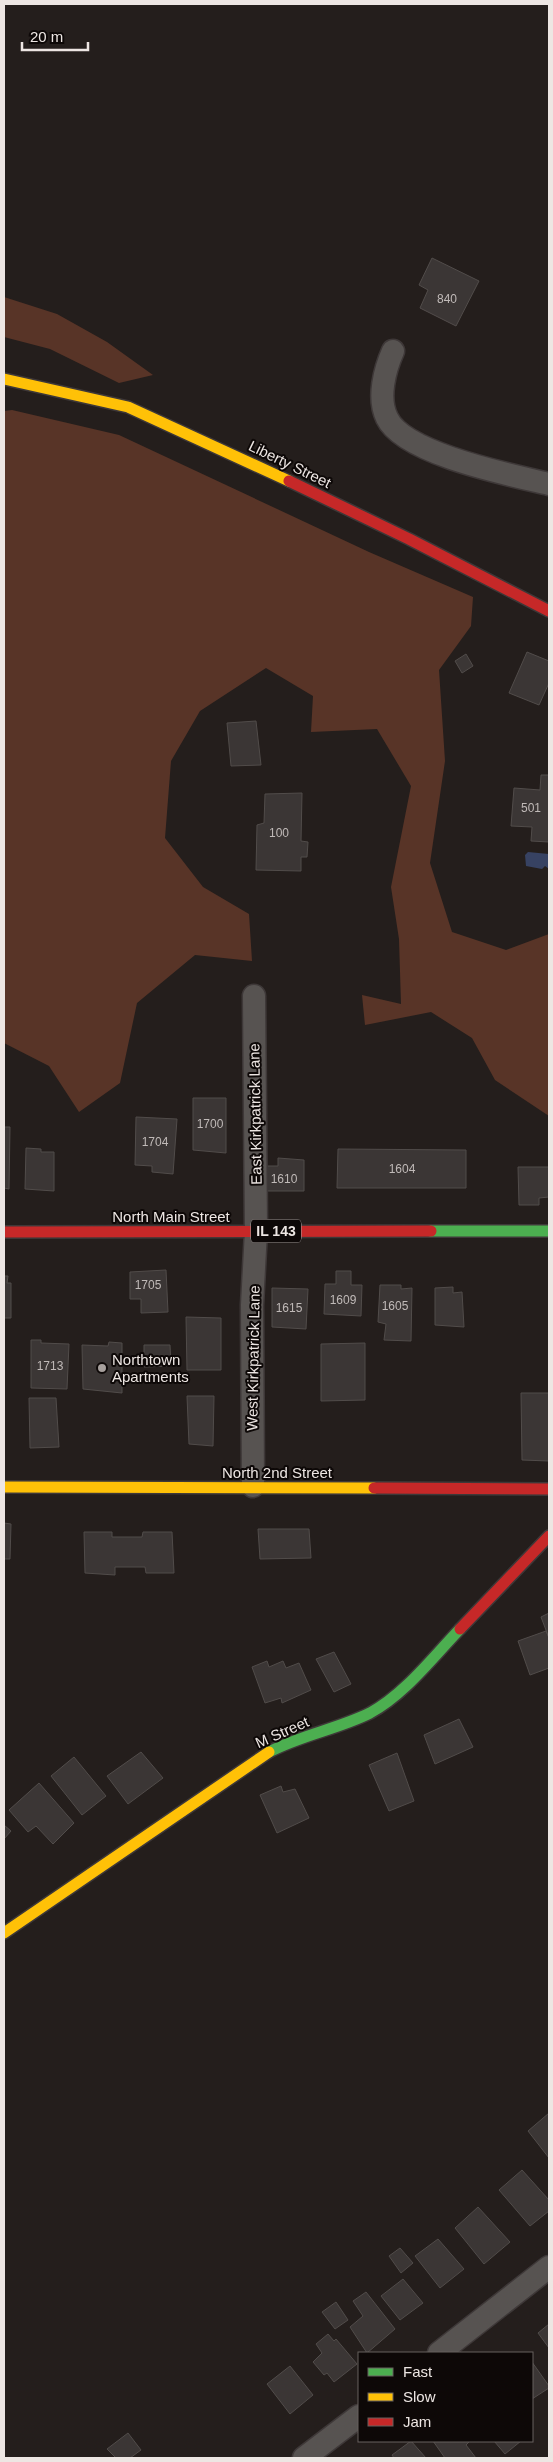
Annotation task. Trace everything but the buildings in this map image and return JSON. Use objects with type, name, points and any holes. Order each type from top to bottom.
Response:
[{"type":"street","points":[[393,351],[385,372],[383,404],[386,417],[399,433],[410,441],[434,452],[549,484]]},
{"type":"street","name":"Liberty Street","points":[[4,379],[128,407],[232,453],[409,539],[549,611]]},
{"type":"street","name":"East Kirkpatrick Lane","points":[[254,996],[256,1231]]},
{"type":"street","name":"West Kirkpatrick Lane","points":[[253,1486],[252,1305],[256,1231]]},
{"type":"street","name":"North Main Street","points":[[4,1232],[549,1231]]},
{"type":"street","name":"North 2nd Street","points":[[4,1487],[253,1486],[549,1489]]},
{"type":"street","name":"M Street","points":[[4,1933],[253,1761],[280,1746],[369,1713],[385,1703],[406,1685],[549,1536]]},
{"type":"street","points":[[441,2352],[549,2267]]},
{"type":"street","points":[[304,2458],[358,2417]]},
{"type":"shaded area","points":[[4,297],[57,314],[107,342],[153,375],[119,383],[50,349],[4,337]]},
{"type":"shaded area","points":[[12,410],[119,435],[369,552],[473,597],[471,626],[439,670],[445,761],[430,863],[452,932],[506,950],[549,934],[549,1116],[495,1080],[472,1038],[431,1012],[365,1025],[362,995],[401,1004],[399,939],[391,887],[411,786],[377,729],[311,732],[313,696],[266,668],[200,711],[171,761],[165,838],[203,887],[249,914],[252,961],[195,955],[137,1003],[120,1083],[79,1112],[49,1066],[4,1043],[4,411]]},
{"type":"water","points":[[528,852],[549,854],[549,869],[545,866],[542,869],[526,866],[525,855]]},
{"type":"traffic: fast","points":[[431,1231],[549,1231]]},
{"type":"traffic: fast","points":[[269,1752],[294,1741],[358,1719],[383,1705],[407,1685],[460,1629]]},
{"type":"traffic: slow","points":[[4,379],[128,407],[289,481]]},
{"type":"traffic: slow","points":[[4,1487],[374,1488]]},
{"type":"traffic: slow","points":[[4,1933],[269,1752]]},
{"type":"traffic: jam","points":[[289,481],[409,539],[549,611]]},
{"type":"traffic: jam","points":[[4,1232],[431,1231]]},
{"type":"traffic: jam","points":[[374,1488],[549,1489]]},
{"type":"traffic: jam","points":[[460,1629],[549,1536]]},
{"type":"place","name":"Northtown Apartments","points":[[102,1368]]}]
